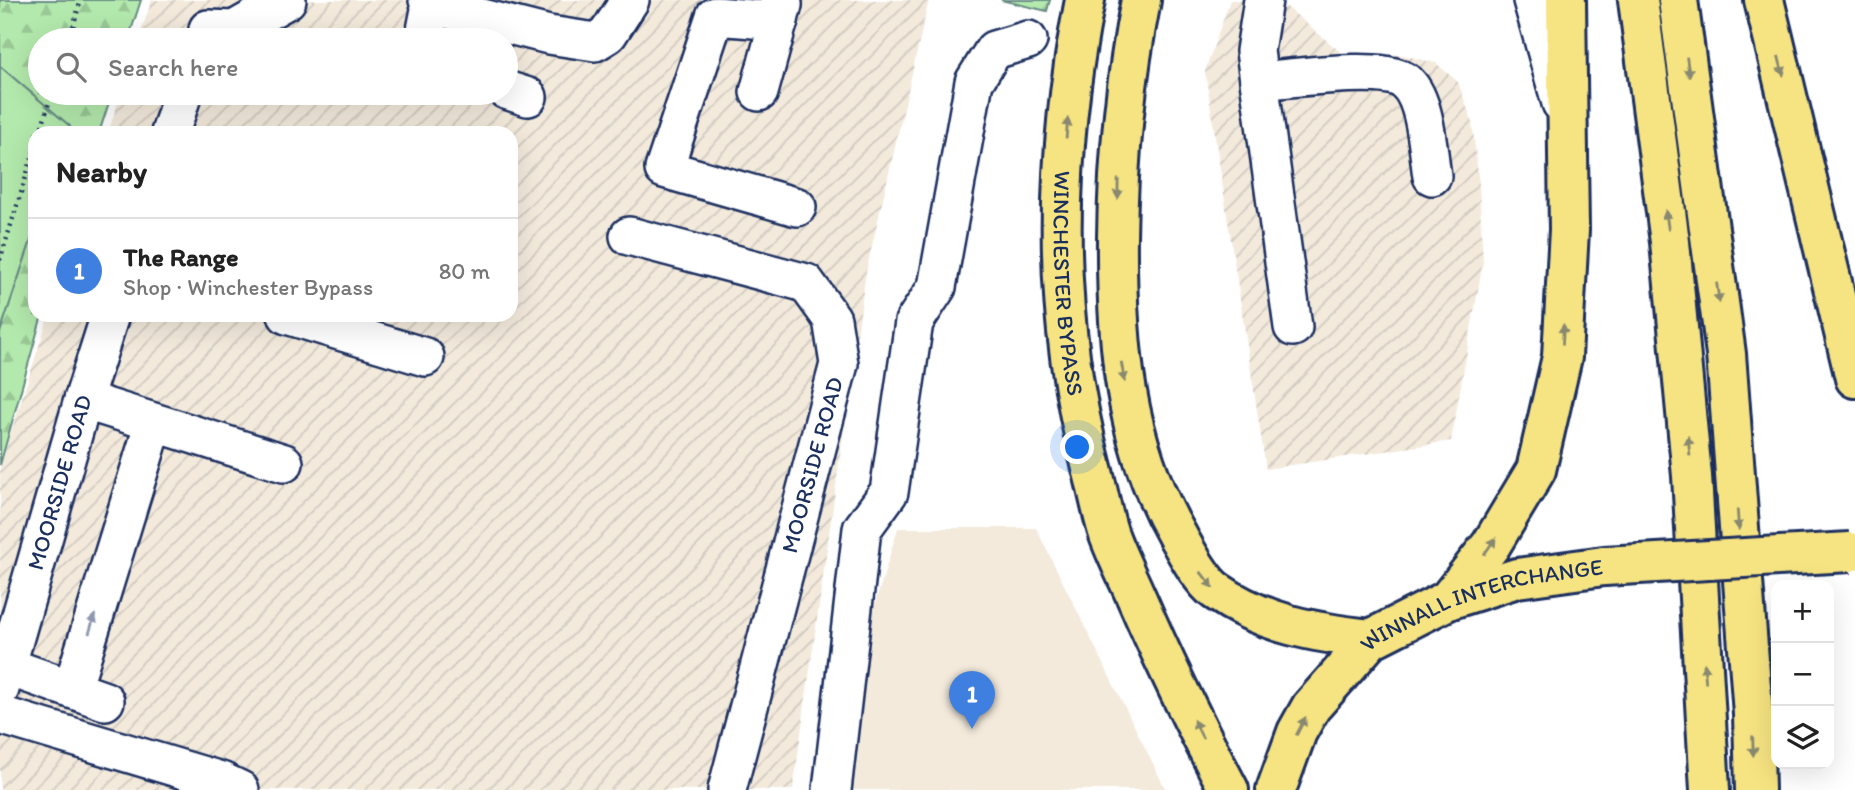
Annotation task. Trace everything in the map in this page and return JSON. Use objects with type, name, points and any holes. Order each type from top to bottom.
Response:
[{"type":"highway","name":"WINCHESTER BYPASS","points":[[1084,0],[1070,86],[1063,179],[1060,267],[1069,357],[1084,438],[1109,534],[1175,685],[1229,790]]},
{"type":"highway","name":"WINCHESTER BYPASS","points":[[1141,0],[1124,98],[1118,176],[1118,317],[1122,367],[1128,395],[1140,449],[1158,502],[1189,557],[1214,589],[1256,613],[1285,625],[1316,633],[1371,639]]},
{"type":"highway","points":[[1448,600],[1491,545],[1536,470],[1562,357],[1569,230],[1566,0]]},
{"type":"highway","points":[[1638,0],[1670,242],[1692,476],[1707,694],[1710,790]]},
{"type":"highway","points":[[1678,0],[1726,354],[1753,714],[1755,790]]},
{"type":"highway","points":[[1764,0],[1855,378]]},
{"type":"highway","name":"WINNALL INTERCHANGE","points":[[1276,790],[1297,732],[1311,706],[1371,639],[1448,600],[1517,578],[1604,566],[1853,553]]},
{"type":"street","points":[[238,28],[287,0]]},
{"type":"street","points":[[426,28],[429,3],[549,35],[595,43],[608,34],[630,0]]},
{"type":"street","points":[[1124,98],[1160,0]]},
{"type":"street","points":[[1263,0],[1255,51],[1293,327]]},
{"type":"street","points":[[1532,0],[1569,135]]},
{"type":"street","points":[[759,92],[778,10],[715,16],[664,169],[797,207]]},
{"type":"street","points":[[832,790],[862,529],[889,492],[914,322],[937,287],[974,82],[994,50],[1028,40]]},
{"type":"street","points":[[1259,81],[1374,74],[1394,76],[1407,83],[1422,114],[1432,176]]},
{"type":"street","points":[[172,126],[179,105]]},
{"type":"street","name":"MOORSIDE ROAD","points":[[629,236],[806,283],[832,319],[839,364],[727,790]]},
{"type":"street","name":"MOORSIDE ROAD","points":[[3,677],[108,322]]},
{"type":"street","points":[[310,322],[425,357]]},
{"type":"street","points":[[83,400],[284,463]]},
{"type":"street","points":[[3,677],[89,695],[154,423]]},
{"type":"street","points":[[0,715],[221,781],[240,790]]},
{"type":"path","points":[[73,28],[81,0]]},
{"type":"path","points":[[42,126],[48,105]]},
{"type":"path","points":[[0,260],[28,170]]},
{"type":"shaded area","points":[[152,0],[929,0],[866,272],[793,790],[0,790],[0,466],[47,322],[518,322],[518,126],[110,126],[117,105],[518,105],[518,28],[142,28]]},
{"type":"shaded area","points":[[1230,0],[1264,0],[1288,8],[1344,55],[1402,55],[1436,63],[1458,82],[1472,121],[1483,262],[1451,441],[1266,469],[1205,71]]},
{"type":"shaded area","points":[[898,528],[1036,528],[1166,790],[848,790],[856,667]]},
{"type":"green space","points":[[0,0],[141,0],[132,28],[28,28],[28,90],[0,66]]},
{"type":"green space","points":[[1001,0],[1050,0],[1047,11]]},
{"type":"green space","points":[[0,66],[28,90],[28,105],[46,105],[70,126],[28,126],[28,250],[0,333]]},
{"type":"green space","points":[[46,105],[108,105],[101,126],[70,126]]},
{"type":"green space","points":[[28,250],[28,322],[40,322],[0,465],[0,333]]},
{"type":"place","name":"The Range","points":[[972,729]]}]
